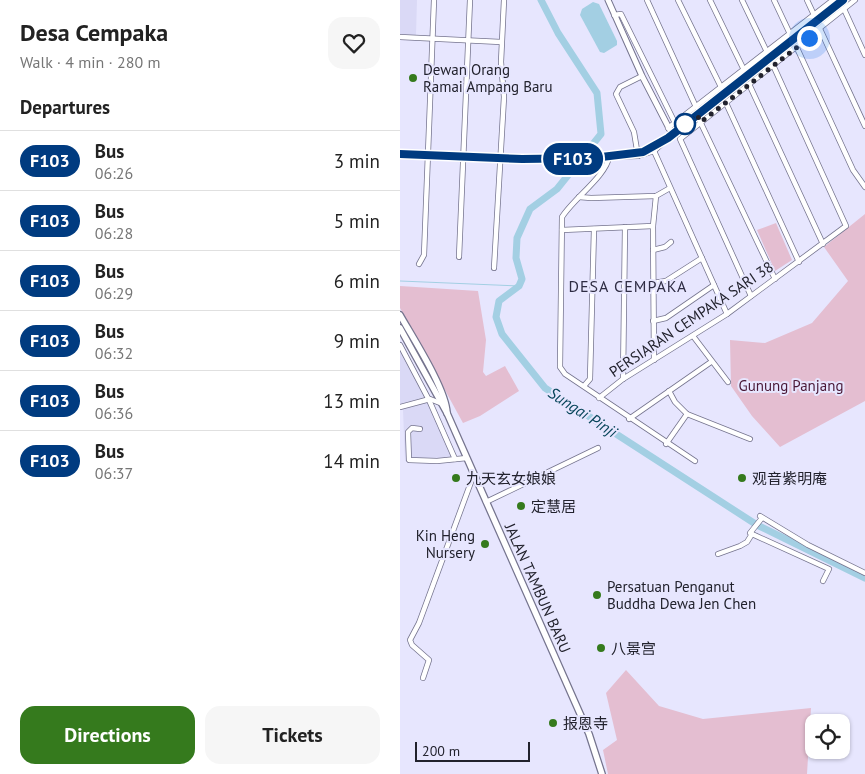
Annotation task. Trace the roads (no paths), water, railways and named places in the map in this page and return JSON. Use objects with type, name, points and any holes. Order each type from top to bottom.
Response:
[{"type":"main road","points":[[400,315],[411,336]]},
{"type":"main road","points":[[400,323],[411,336]]},
{"type":"main road","name":"JALAN TAMBUN BARU","points":[[400,328],[447,413],[589,734],[602,774]]},
{"type":"main road","name":"JALAN TAMBUN BARU","points":[[411,336],[438,386],[446,404],[447,413]]},
{"type":"street","points":[[419,264],[424,255],[434,0]]},
{"type":"street","points":[[459,257],[470,0]]},
{"type":"street","points":[[494,268],[504,97],[501,42],[504,0]]},
{"type":"street","points":[[608,0],[670,136]]},
{"type":"street","points":[[646,0],[696,107]]},
{"type":"street","points":[[678,0],[721,88]]},
{"type":"street","points":[[710,0],[744,70]]},
{"type":"street","points":[[742,0],[767,52]]},
{"type":"street","points":[[774,0],[790,34]]},
{"type":"street","points":[[807,0],[814,15]]},
{"type":"street","points":[[668,128],[833,0]]},
{"type":"street","points":[[751,296],[681,138],[797,48],[855,0]]},
{"type":"street","points":[[400,154],[575,159],[654,151],[670,136],[840,1]]},
{"type":"street","points":[[844,9],[865,54]]},
{"type":"street","points":[[614,15],[621,14],[675,123]]},
{"type":"street","points":[[820,29],[865,126]]},
{"type":"street","points":[[400,37],[501,42]]},
{"type":"street","points":[[797,48],[853,170],[865,187]]},
{"type":"street","name":"PERSIARAN CEMPAKA SARI 38","points":[[599,398],[623,380],[727,314],[846,226],[773,65]]},
{"type":"street","points":[[638,153],[634,132],[616,94],[620,87],[642,76]]},
{"type":"street","points":[[749,84],[823,244]]},
{"type":"street","points":[[726,103],[799,262]]},
{"type":"street","points":[[697,115],[775,278]]},
{"type":"street","points":[[638,153],[670,136]]},
{"type":"street","points":[[657,144],[654,151],[727,314]]},
{"type":"street","points":[[609,157],[600,173],[562,217],[561,371],[666,444],[695,461]]},
{"type":"street","points":[[578,197],[656,196],[670,188]]},
{"type":"street","points":[[654,360],[653,226],[656,196]]},
{"type":"street","points":[[562,230],[653,226]]},
{"type":"street","points":[[623,380],[625,227]]},
{"type":"street","points":[[584,386],[590,379],[594,229]]},
{"type":"street","points":[[653,250],[665,247],[671,242]]},
{"type":"street","points":[[653,283],[666,282],[702,258]]},
{"type":"street","points":[[653,321],[666,318],[714,286]]},
{"type":"street","points":[[693,336],[728,382]]},
{"type":"street","points":[[400,345],[429,399],[455,459]]},
{"type":"street","points":[[629,419],[711,362]]},
{"type":"street","points":[[429,399],[431,385]]},
{"type":"street","points":[[669,392],[675,402],[687,414],[750,440]]},
{"type":"street","points":[[401,407],[429,399],[440,403]]},
{"type":"street","points":[[666,444],[687,414]]},
{"type":"street","points":[[420,428],[412,428],[408,432],[409,460],[467,458]]},
{"type":"street","points":[[486,502],[598,448]]},
{"type":"street","points":[[423,678],[429,660],[412,645],[410,640],[474,474]]},
{"type":"street","points":[[718,554],[747,542],[760,518],[808,545],[865,573]]},
{"type":"street","points":[[752,531],[829,569],[823,582]]},
{"type":"waterway","name":"Sungai Pinji","points":[[541,0],[558,33],[597,93],[601,134],[557,189],[530,209],[517,238],[516,258],[522,279],[519,286],[499,301],[496,317],[502,334],[545,388],[757,525],[865,578]]},
{"type":"waterway","points":[[400,281],[519,286]]},
{"type":"place","name":"Dewan Orang Ramai Ampang Baru","points":[[413,78]]},
{"type":"place","name":"九天玄女娘娘","points":[[456,478]]},
{"type":"place","name":"观音紫明庵","points":[[742,478]]},
{"type":"place","name":"定慧居","points":[[521,506]]},
{"type":"place","name":"Kin Heng Nursery","points":[[485,544]]},
{"type":"place","name":"Persatuan Penganut Buddha Dewa Jen Chen","points":[[597,595]]},
{"type":"place","name":"八景宫","points":[[601,648]]},
{"type":"place","name":"报恩寺","points":[[553,723]]},
{"type":"district","name":"DESA CEMPAKA","points":[[628,286]]},
{"type":"park label","name":"Gunung Panjang","points":[[791,385]]}]
